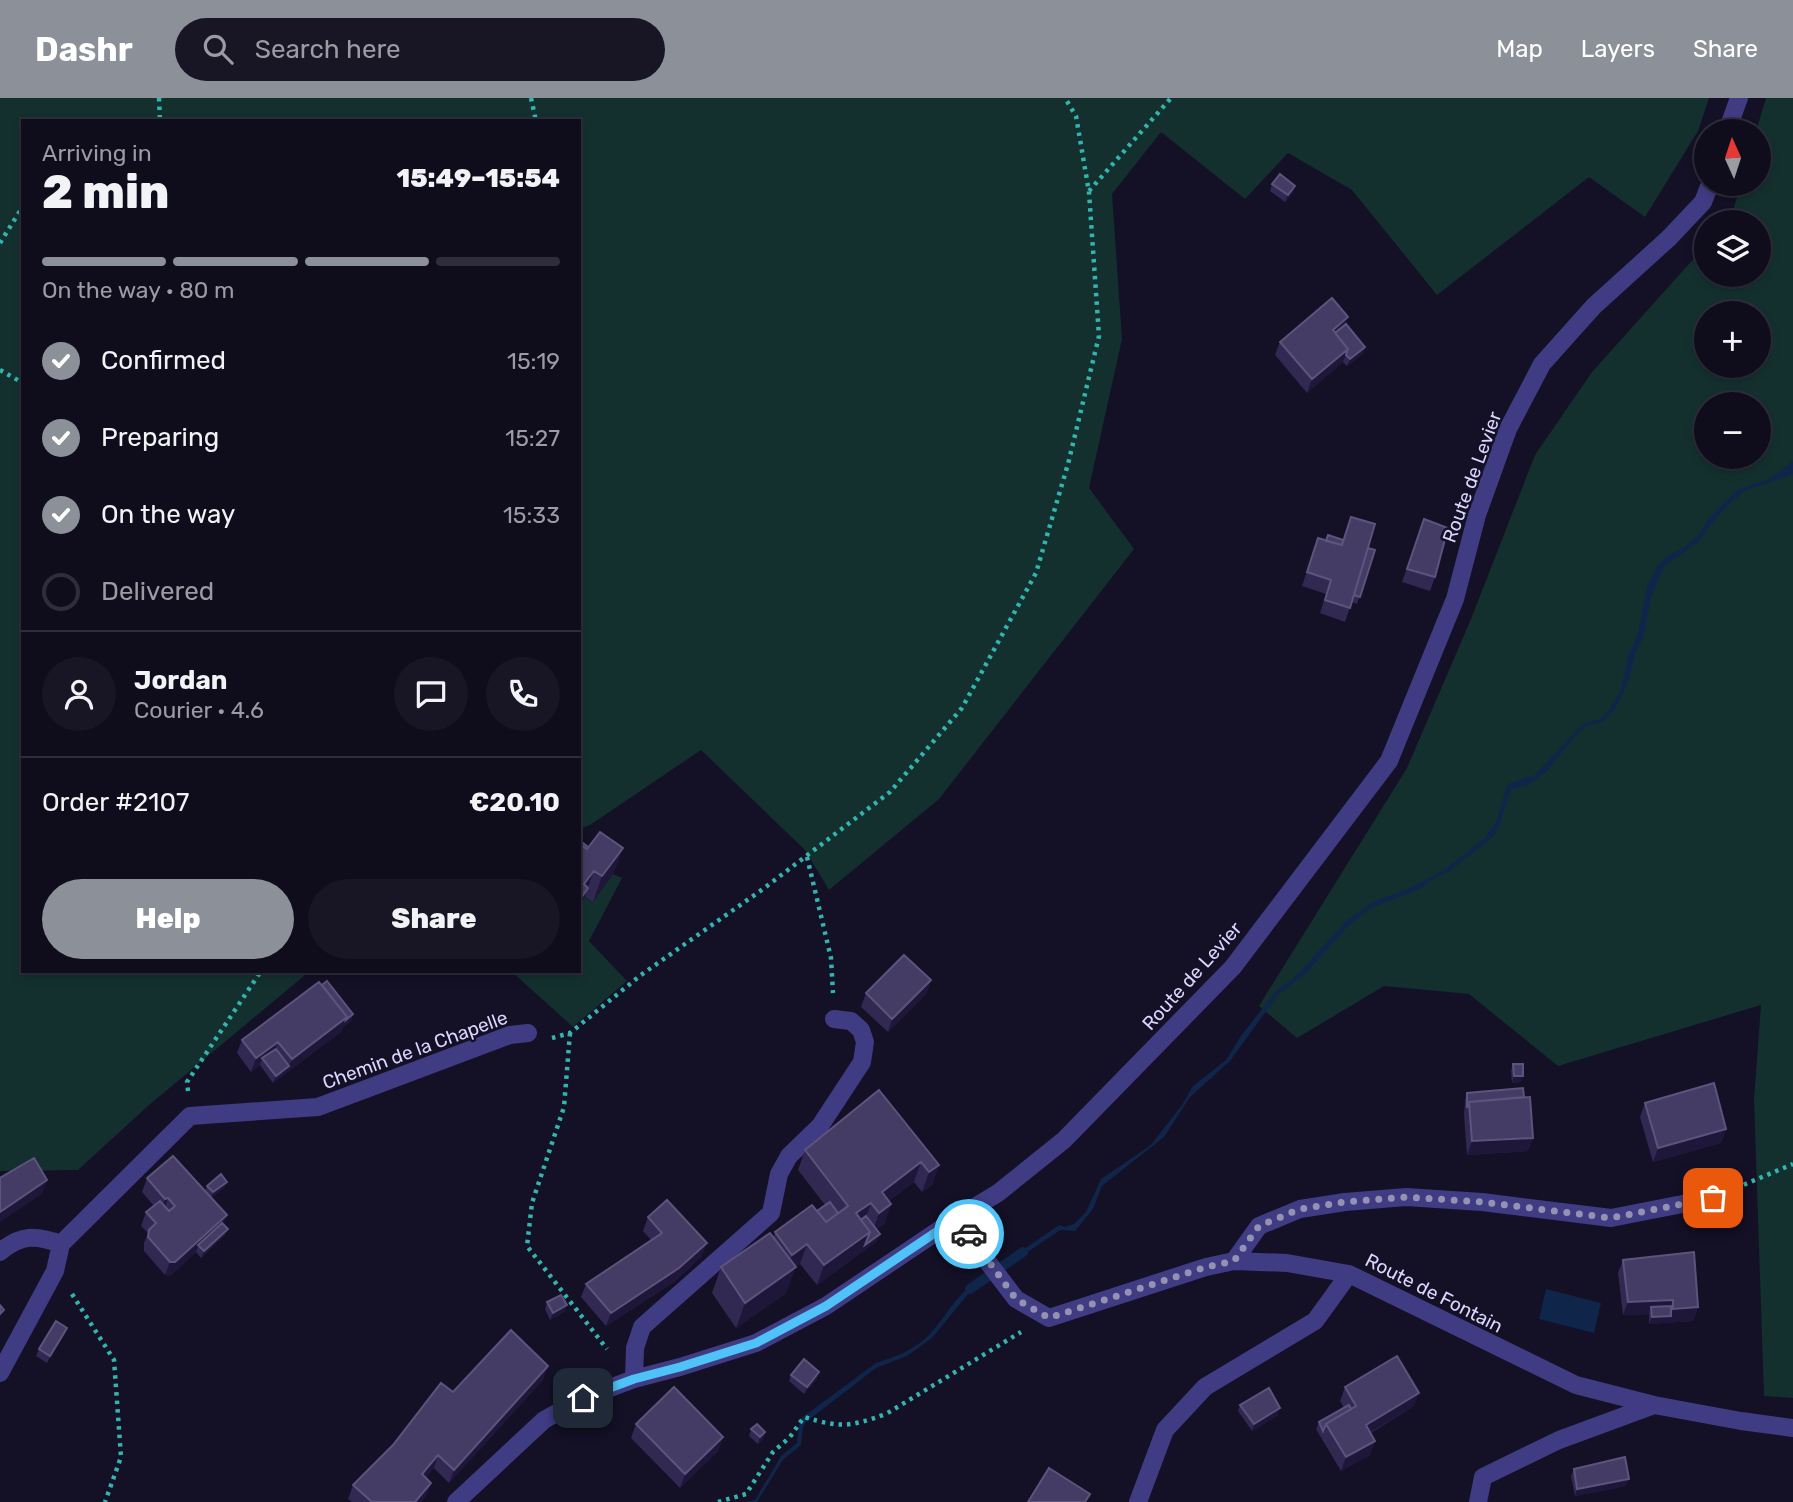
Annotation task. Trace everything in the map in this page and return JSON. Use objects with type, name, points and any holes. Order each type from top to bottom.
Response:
[{"type":"street","points":[[1731,119],[1738,98]]},
{"type":"street","name":"Route de Levier","points":[[456,1502],[544,1420],[583,1398],[634,1379],[756,1343],[826,1306],[998,1193],[1064,1140],[1233,967],[1389,761],[1455,599],[1477,515],[1508,429],[1542,364],[1594,306],[1669,238],[1703,202],[1705,196]]},
{"type":"street","points":[[634,1379],[635,1348],[642,1327],[771,1213],[779,1174],[789,1156],[820,1126],[862,1062],[865,1042],[861,1030],[851,1021],[834,1019]]},
{"type":"street","name":"Chemin de la Chapelle","points":[[190,1116],[318,1107],[510,1035],[528,1033]]},
{"type":"street","points":[[0,1373],[55,1270],[61,1244],[190,1116]]},
{"type":"street","points":[[1234,1261],[1259,1226],[1300,1209],[1345,1202],[1406,1197],[1482,1202],[1611,1218],[1713,1198]]},
{"type":"street","points":[[960,1216],[974,1244],[1016,1299],[1049,1318]]},
{"type":"street","points":[[0,1252],[12,1241],[39,1236],[61,1244]]},
{"type":"street","name":"Route de Fontain","points":[[1049,1318],[1206,1267],[1234,1261],[1287,1263],[1349,1273],[1576,1385],[1654,1405],[1793,1429]]},
{"type":"street","points":[[1138,1502],[1165,1430],[1205,1387],[1315,1321],[1349,1273]]},
{"type":"street","points":[[1478,1502],[1483,1476],[1559,1440],[1654,1405]]},
{"type":"path","points":[[159,98],[160,119]]},
{"type":"path","points":[[531,98],[536,119]]},
{"type":"path","points":[[634,1379],[593,1333],[527,1246],[531,1203],[564,1107],[570,1033],[641,975],[807,857],[890,792],[962,708],[1036,573],[1068,464],[1099,336],[1089,192],[1076,116],[1065,98]]},
{"type":"path","points":[[1089,192],[1171,98]]},
{"type":"path","points":[[0,243],[21,209]]},
{"type":"path","points":[[0,370],[21,382]]},
{"type":"path","points":[[807,857],[831,958],[834,1019]]},
{"type":"path","points":[[190,1116],[187,1082],[260,973]]},
{"type":"path","points":[[1713,1198],[1793,1164]]},
{"type":"path","points":[[71,1291],[114,1360],[121,1457],[106,1502]]},
{"type":"path","points":[[718,1502],[746,1494],[773,1452],[790,1437],[804,1417],[834,1426],[861,1423],[886,1414],[1029,1327],[1049,1318]]},
{"type":"green space","points":[[0,98],[1709,98],[1702,119],[1694,119],[1694,137],[1645,217],[1589,177],[1437,295],[1352,190],[1288,153],[1245,199],[1161,132],[1112,194],[1122,339],[1089,488],[1134,549],[939,799],[829,890],[805,850],[701,750],[590,825],[581,828],[581,119],[21,119],[21,973],[308,973],[149,1105],[78,1170],[0,1171]]},
{"type":"green space","points":[[1766,98],[1793,98],[1793,1398],[1764,1396],[1754,1099],[1761,1005],[1558,1066],[1469,994],[1384,986],[1297,1038],[1259,1006],[1407,768],[1471,619],[1535,455],[1592,372],[1694,258],[1694,287],[1771,287],[1771,210],[1733,210],[1737,196],[1771,196],[1771,119],[1760,119]]},
{"type":"green space","points":[[613,874],[622,878],[589,941],[627,981],[573,1027],[513,973],[581,973],[581,901],[584,897],[593,902]]},
{"type":"water","points":[[1793,461],[1793,474],[1744,491],[1721,512],[1698,542],[1664,566],[1652,595],[1643,638],[1626,687],[1615,709],[1602,722],[1586,726],[1575,736],[1546,772],[1528,785],[1511,789],[1494,836],[1450,871],[1434,878],[1420,889],[1371,908],[1348,926],[1305,974],[1277,996],[1230,1061],[1190,1097],[1164,1137],[1102,1186],[1093,1209],[1075,1231],[1060,1230],[1013,1262],[1010,1259],[1059,1225],[1065,1227],[1074,1224],[1086,1212],[1101,1179],[1151,1145],[1193,1086],[1226,1060],[1275,992],[1297,975],[1347,920],[1373,902],[1410,888],[1444,870],[1485,838],[1497,820],[1506,788],[1510,783],[1535,775],[1579,728],[1586,722],[1599,720],[1607,713],[1621,690],[1628,655],[1638,634],[1647,586],[1658,565],[1699,535],[1708,519],[1737,490],[1771,478]]},
{"type":"water","points":[[978,1280],[980,1283],[932,1338],[907,1356],[876,1368],[806,1422],[801,1445],[783,1460],[757,1502],[747,1502],[755,1500],[781,1456],[797,1443],[800,1419],[876,1363],[918,1344],[936,1327],[958,1298]]},
{"type":"water","points":[[1546,1289],[1601,1303],[1594,1333],[1539,1319]]},
{"type":"building","points":[[1280,174],[1295,186],[1288,195],[1272,184]]},
{"type":"building","points":[[1332,298],[1348,317],[1333,330],[1348,349],[1312,379],[1280,342]]},
{"type":"building","points":[[1346,324],[1365,347],[1350,359],[1346,355],[1348,349],[1335,333]]},
{"type":"building","points":[[1351,517],[1375,524],[1350,608],[1325,600],[1331,580],[1307,572],[1318,538],[1342,545]]},
{"type":"building","points":[[1424,519],[1448,528],[1435,577],[1407,569]]},
{"type":"building","points":[[1328,535],[1343,540],[1342,545],[1326,541]]},
{"type":"building","points":[[1368,548],[1375,550],[1360,597],[1354,595]]},
{"type":"building","points":[[600,832],[623,848],[602,876],[594,871],[584,884],[588,888],[581,898],[581,845],[587,849]]},
{"type":"building","points":[[904,955],[931,980],[892,1019],[866,993]]},
{"type":"building","points":[[327,981],[353,1014],[346,1020],[347,1017],[322,985]]},
{"type":"building","points":[[319,982],[347,1017],[292,1059],[278,1042],[256,1058],[242,1040]]},
{"type":"building","points":[[276,1049],[289,1066],[276,1076],[262,1058]]},
{"type":"building","points":[[1513,1064],[1523,1064],[1523,1076],[1514,1076]]},
{"type":"building","points":[[1714,1083],[1726,1129],[1658,1148],[1645,1103]]},
{"type":"building","points":[[1523,1088],[1524,1097],[1469,1102],[1467,1108],[1467,1093]]},
{"type":"building","points":[[879,1090],[939,1165],[929,1172],[921,1162],[882,1192],[891,1204],[879,1213],[871,1203],[856,1213],[870,1232],[824,1265],[807,1244],[792,1255],[775,1232],[812,1205],[826,1222],[848,1206],[805,1150]]},
{"type":"building","points":[[1530,1097],[1533,1138],[1472,1141],[1469,1102]]},
{"type":"building","points":[[173,1156],[227,1215],[175,1262],[170,1262],[148,1237],[149,1230],[156,1223],[146,1212],[160,1201],[169,1211],[175,1206],[168,1198],[165,1199],[147,1178]]},
{"type":"building","points":[[34,1158],[47,1180],[0,1212],[0,1178]]},
{"type":"building","points":[[221,1174],[227,1182],[213,1192],[207,1186]]},
{"type":"building","points":[[667,1200],[707,1243],[679,1268],[611,1313],[586,1284],[662,1233],[648,1217]]},
{"type":"building","points":[[830,1202],[838,1213],[826,1222],[817,1211]]},
{"type":"building","points":[[866,1216],[880,1234],[865,1245],[870,1232],[861,1220]]},
{"type":"building","points":[[222,1223],[228,1229],[204,1251],[198,1245]]},
{"type":"building","points":[[770,1233],[796,1267],[745,1303],[721,1267]]},
{"type":"building","points":[[1694,1252],[1698,1307],[1673,1309],[1673,1300],[1628,1302],[1623,1260]]},
{"type":"building","points":[[561,1295],[567,1305],[553,1313],[547,1302]]},
{"type":"building","points":[[1671,1306],[1671,1316],[1652,1317],[1651,1307]]},
{"type":"building","points":[[56,1321],[67,1328],[50,1356],[39,1349]]},
{"type":"building","points":[[511,1330],[548,1366],[454,1470],[438,1455],[422,1474],[431,1483],[415,1502],[372,1502],[353,1485],[393,1445],[441,1383],[453,1392]]},
{"type":"building","points":[[1397,1356],[1419,1393],[1366,1425],[1375,1441],[1346,1457],[1326,1424],[1356,1406],[1345,1387]]},
{"type":"building","points":[[804,1359],[819,1372],[807,1387],[791,1375]]},
{"type":"building","points":[[674,1387],[723,1437],[685,1474],[636,1424]]},
{"type":"building","points":[[1269,1388],[1280,1408],[1254,1424],[1240,1405]]},
{"type":"building","points":[[1349,1405],[1351,1409],[1326,1424],[1323,1431],[1319,1422]]},
{"type":"building","points":[[757,1424],[765,1432],[760,1437],[751,1429]]},
{"type":"building","points":[[1625,1457],[1629,1479],[1577,1489],[1574,1469]]},
{"type":"building","points":[[1049,1468],[1090,1494],[1085,1502],[1028,1502]]},
{"type":"waterway","points":[[970,1289],[1023,1252]]},
{"type":"way so far","points":[[969,1234],[1016,1299],[1049,1318],[1206,1267],[1234,1261],[1259,1226],[1300,1209],[1406,1197],[1482,1202],[1611,1218],[1713,1198]]},
{"type":"route","points":[[583,1398],[634,1379],[756,1343],[826,1306],[960,1216],[969,1234]]}]
